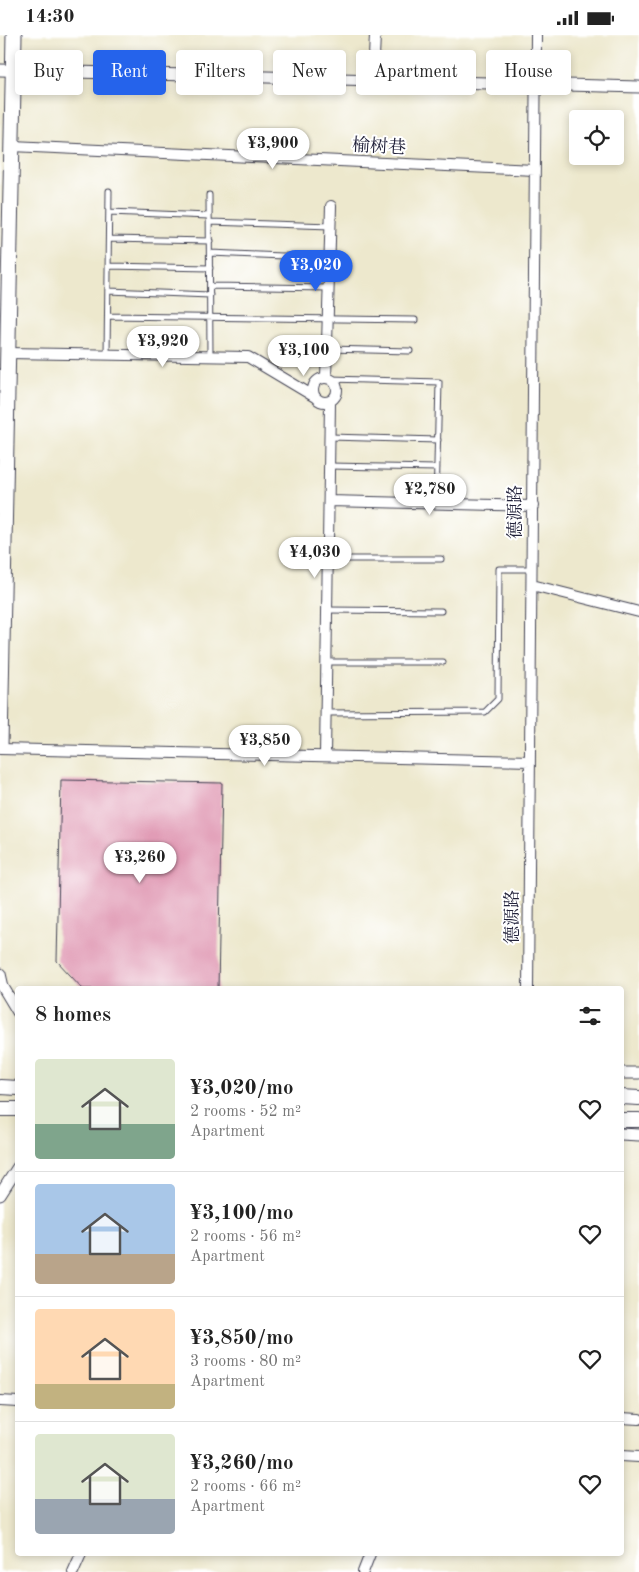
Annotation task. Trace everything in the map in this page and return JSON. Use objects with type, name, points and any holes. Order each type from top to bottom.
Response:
[{"type":"main road","points":[[0,747],[12,146],[6,70],[14,35]]},
{"type":"main road","points":[[0,1087],[15,1088]]},
{"type":"main road","points":[[624,1097],[639,1098]]},
{"type":"main road","points":[[0,1109],[15,1109]]},
{"type":"main road","points":[[624,1120],[639,1120]]},
{"type":"street","points":[[374,50],[375,35]]},
{"type":"street","name":"德源路","points":[[536,35],[536,50]]},
{"type":"street","points":[[6,70],[356,79]]},
{"type":"street","points":[[571,85],[639,87]]},
{"type":"street","name":"德源路","points":[[528,986],[536,95]]},
{"type":"street","name":"榆树巷","points":[[12,146],[535,170]]},
{"type":"street","points":[[8,353],[248,357],[322,402],[330,401],[336,396],[338,388],[328,378],[327,349],[332,206]]},
{"type":"street","points":[[315,397],[313,390],[316,382],[328,378]]},
{"type":"street","points":[[325,756],[330,401]]},
{"type":"street","points":[[329,501],[532,506]]},
{"type":"street","points":[[532,585],[639,612]]},
{"type":"street","points":[[0,747],[530,761]]},
{"type":"street","points":[[0,974],[3,987],[15,1007]]},
{"type":"street","points":[[624,1073],[639,1073]]},
{"type":"street","points":[[624,1134],[639,1135]]},
{"type":"street","points":[[0,1195],[15,1172]]},
{"type":"street","points":[[0,1401],[15,1402]]},
{"type":"street","points":[[624,1418],[639,1419]]},
{"type":"street","points":[[624,1457],[639,1457]]},
{"type":"street","points":[[73,1572],[80,1556]]},
{"type":"street","points":[[363,1572],[369,1556]]},
{"type":"lane","points":[[107,355],[110,191]]},
{"type":"lane","points":[[209,195],[210,356]]},
{"type":"lane","points":[[109,212],[331,226]]},
{"type":"lane","points":[[109,239],[210,241]]},
{"type":"lane","points":[[210,253],[330,257]]},
{"type":"lane","points":[[108,266],[210,268]]},
{"type":"lane","points":[[210,286],[329,289]]},
{"type":"lane","points":[[108,291],[210,295]]},
{"type":"lane","points":[[108,317],[415,320]]},
{"type":"lane","points":[[327,349],[410,351]]},
{"type":"lane","points":[[328,378],[439,382],[436,503]]},
{"type":"lane","points":[[330,437],[438,440]]},
{"type":"lane","points":[[329,466],[437,468]]},
{"type":"lane","points":[[328,559],[441,559]]},
{"type":"lane","points":[[326,713],[485,712],[498,699],[499,569],[532,569]]},
{"type":"lane","points":[[327,610],[441,611]]},
{"type":"lane","points":[[326,661],[443,662]]},
{"type":"building","points":[[61,780],[222,783],[218,986],[80,986],[57,961]]}]
